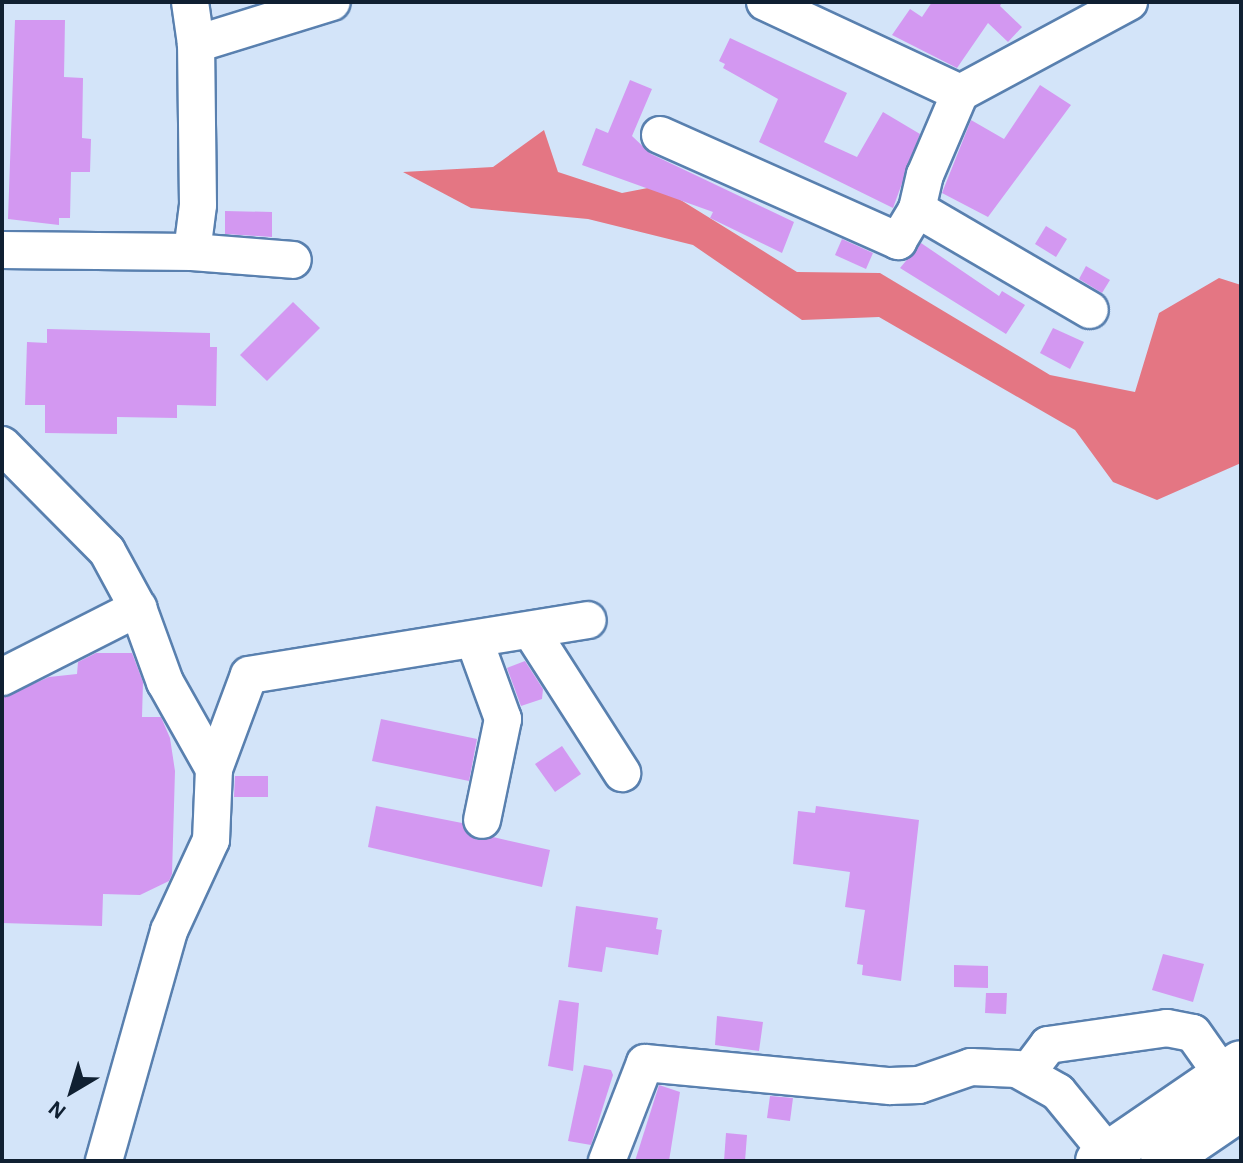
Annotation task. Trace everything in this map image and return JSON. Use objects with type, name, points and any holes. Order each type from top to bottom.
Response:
[{"type":"highway","points":[[1103,1157],[1235,1082]]},
{"type":"highway","points":[[1163,1161],[1235,1082]]},
{"type":"street","points":[[190,2],[196,44],[198,205],[192,252]]},
{"type":"street","points":[[196,44],[332,2]]},
{"type":"street","points":[[765,2],[960,93]]},
{"type":"street","points":[[660,135],[898,241],[917,209],[925,175],[960,93],[1129,2]]},
{"type":"street","points":[[917,209],[1090,310]]},
{"type":"street","points":[[2,250],[192,252],[293,260]]},
{"type":"street","points":[[2,445],[107,551],[138,608],[165,682],[214,769]]},
{"type":"street","points":[[2,677],[138,608]]},
{"type":"street","points":[[104,1161],[169,931],[211,840],[214,769],[249,675],[475,642],[588,620]]},
{"type":"street","points":[[531,631],[605,764]]},
{"type":"street","points":[[475,642],[503,719],[482,820]]},
{"type":"street","points":[[1027,1073],[1048,1045],[1167,1028],[1193,1033],[1235,1082]]},
{"type":"street","points":[[607,1161],[645,1063],[890,1086],[919,1085],[971,1067],[1027,1073],[1058,1092],[1103,1157]]},
{"type":"shaded area","points":[[544,130],[558,172],[622,193],[658,186],[797,272],[880,273],[1050,375],[1135,392],[1159,313],[1219,278],[1241,285],[1241,463],[1157,500],[1113,482],[1075,430],[879,317],[802,320],[693,245],[588,219],[471,208],[403,172],[493,167]]},
{"type":"building","points":[[932,2],[1002,2],[1000,6],[1022,27],[1008,42],[988,23],[957,68],[892,35],[910,9],[922,17]]},
{"type":"building","points":[[15,20],[65,20],[64,77],[83,78],[82,138],[91,139],[90,172],[71,172],[70,218],[59,218],[59,225],[8,219]]},
{"type":"building","points":[[730,38],[847,93],[824,142],[857,157],[883,112],[920,134],[893,208],[759,142],[778,99],[723,68],[725,64],[719,61]]},
{"type":"building","points":[[630,80],[652,89],[632,136],[651,154],[794,222],[782,253],[710,218],[713,212],[582,165],[596,128],[608,133]]},
{"type":"building","points":[[1040,85],[1071,105],[988,217],[942,193],[971,120],[1004,139]]},
{"type":"building","points":[[225,211],[272,212],[272,237],[225,234]]},
{"type":"building","points":[[1046,226],[1067,239],[1056,257],[1035,244]]},
{"type":"building","points":[[842,239],[873,253],[866,269],[835,255]]},
{"type":"building","points":[[921,243],[999,296],[1002,291],[1025,305],[1006,334],[900,268]]},
{"type":"building","points":[[1086,266],[1110,280],[1102,293],[1079,279]]},
{"type":"building","points":[[293,302],[320,328],[267,381],[240,355]]},
{"type":"building","points":[[1053,328],[1084,342],[1070,369],[1040,353]]},
{"type":"building","points":[[47,329],[210,333],[210,347],[217,347],[216,406],[177,405],[177,418],[117,417],[117,434],[45,433],[45,405],[25,405],[27,342],[47,343]]},
{"type":"building","points":[[96,653],[132,653],[143,682],[142,717],[161,717],[170,738],[175,771],[172,874],[169,881],[140,895],[103,894],[102,926],[2,923],[2,698],[49,677],[77,674],[78,662]]},
{"type":"building","points":[[525,661],[543,689],[542,699],[521,706],[507,668]]},
{"type":"building","points":[[381,719],[477,739],[469,781],[372,761]]},
{"type":"building","points":[[562,746],[581,774],[555,792],[535,764]]},
{"type":"building","points":[[235,776],[268,776],[268,797],[234,797]]},
{"type":"building","points":[[376,806],[462,823],[477,840],[493,837],[550,850],[542,887],[368,847]]},
{"type":"building","points":[[816,806],[919,820],[901,981],[862,975],[863,965],[857,964],[865,910],[845,907],[850,872],[793,864],[798,811],[815,813]]},
{"type":"building","points":[[576,906],[658,918],[656,929],[662,930],[658,955],[606,947],[602,972],[568,967]]},
{"type":"building","points":[[1163,954],[1204,964],[1193,1002],[1152,990]]},
{"type":"building","points":[[954,965],[988,966],[988,988],[954,987]]},
{"type":"building","points":[[986,993],[1007,993],[1006,1014],[985,1013]]},
{"type":"building","points":[[559,1000],[579,1003],[573,1071],[548,1066]]},
{"type":"building","points":[[717,1016],[763,1022],[759,1051],[715,1045]]},
{"type":"building","points":[[584,1065],[611,1070],[613,1075],[591,1145],[568,1141]]},
{"type":"building","points":[[659,1085],[680,1092],[669,1161],[635,1161]]},
{"type":"building","points":[[770,1096],[793,1098],[790,1121],[767,1118]]},
{"type":"building","points":[[726,1133],[747,1135],[745,1161],[724,1161]]}]
